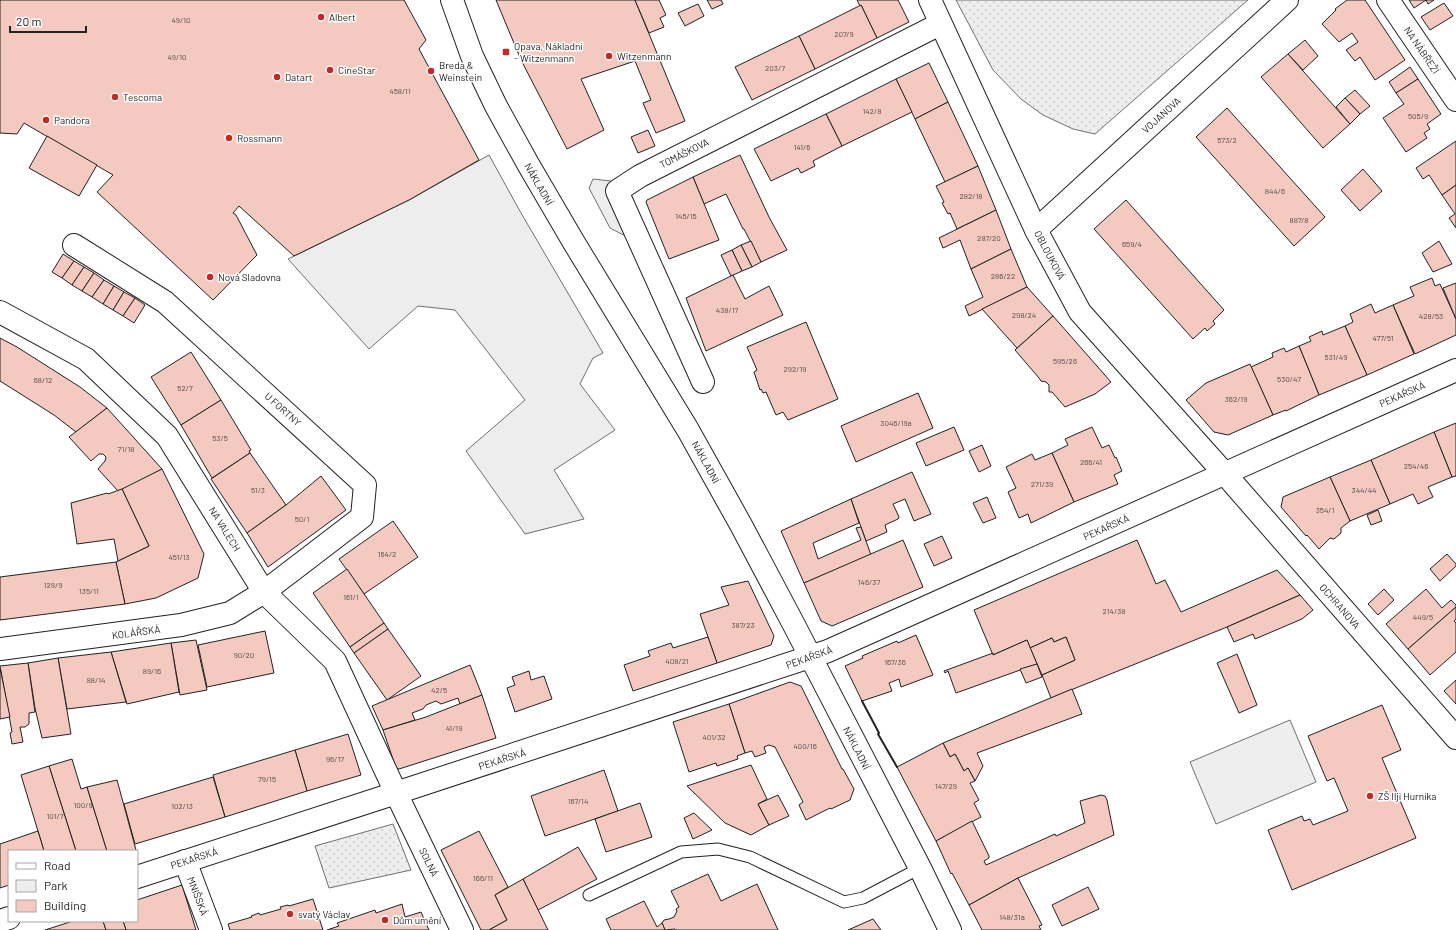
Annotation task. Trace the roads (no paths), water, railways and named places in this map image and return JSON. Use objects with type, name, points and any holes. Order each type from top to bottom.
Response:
[{"type":"street","name":"NÁKLADNÍ","points":[[452,0],[472,56],[496,106],[573,241],[688,430],[745,532],[920,868],[950,930]]},
{"type":"street","name":"OBLOUKOVÁ","points":[[930,0],[1036,230],[1080,312],[1225,474]]},
{"type":"street","name":"VOJANOVA","points":[[1036,230],[1287,0]]},
{"type":"street","name":"NA NÁBŘEŽÍ","points":[[1388,0],[1456,100]]},
{"type":"street","name":"TOMÁŠKOVA","points":[[703,382],[617,190],[640,176],[940,24]]},
{"type":"street","name":"U FORTNY","points":[[74,245],[165,302],[365,484],[362,517],[264,592]]},
{"type":"street","name":"NA VALECH","points":[[0,312],[86,359],[167,436],[264,592],[335,661],[396,794]]},
{"type":"street","name":"PEKAŘSKÁ","points":[[138,877],[396,794],[828,651],[1456,370]]},
{"type":"street","name":"OCHRANOVA","points":[[1225,474],[1456,738]]},
{"type":"street","name":"KOLÁŘSKÁ","points":[[0,649],[181,626],[230,613],[264,592]]},
{"type":"street","name":"SOLNÁ","points":[[396,794],[462,930]]},
{"type":"street","name":"MNIŠSKÁ","points":[[185,861],[211,930]]},
{"type":"lane","points":[[589,895],[681,852],[711,849],[718,849],[750,857],[844,902],[862,898],[920,868]]},
{"type":"place","name":"Albert","points":[[321,17]]},
{"type":"place","name":"Opava, Nákladní - Witzenmann","points":[[506,52]]},
{"type":"place","name":"Witzenmann","points":[[609,56]]},
{"type":"place","name":"CineStar","points":[[330,70]]},
{"type":"place","name":"Breda & Weinstein","points":[[431,71]]},
{"type":"place","name":"Datart","points":[[277,77]]},
{"type":"place","name":"Tescoma","points":[[115,97]]},
{"type":"place","name":"Pandora","points":[[46,120]]},
{"type":"place","name":"Rossmann","points":[[229,138]]},
{"type":"place","name":"Nová Sladovna","points":[[210,277]]},
{"type":"place","name":"ZŠ Ilji Hurníka","points":[[1370,796]]},
{"type":"place","name":"svatý Václav","points":[[290,914]]},
{"type":"place","name":"Dům umění","points":[[385,920]]}]
